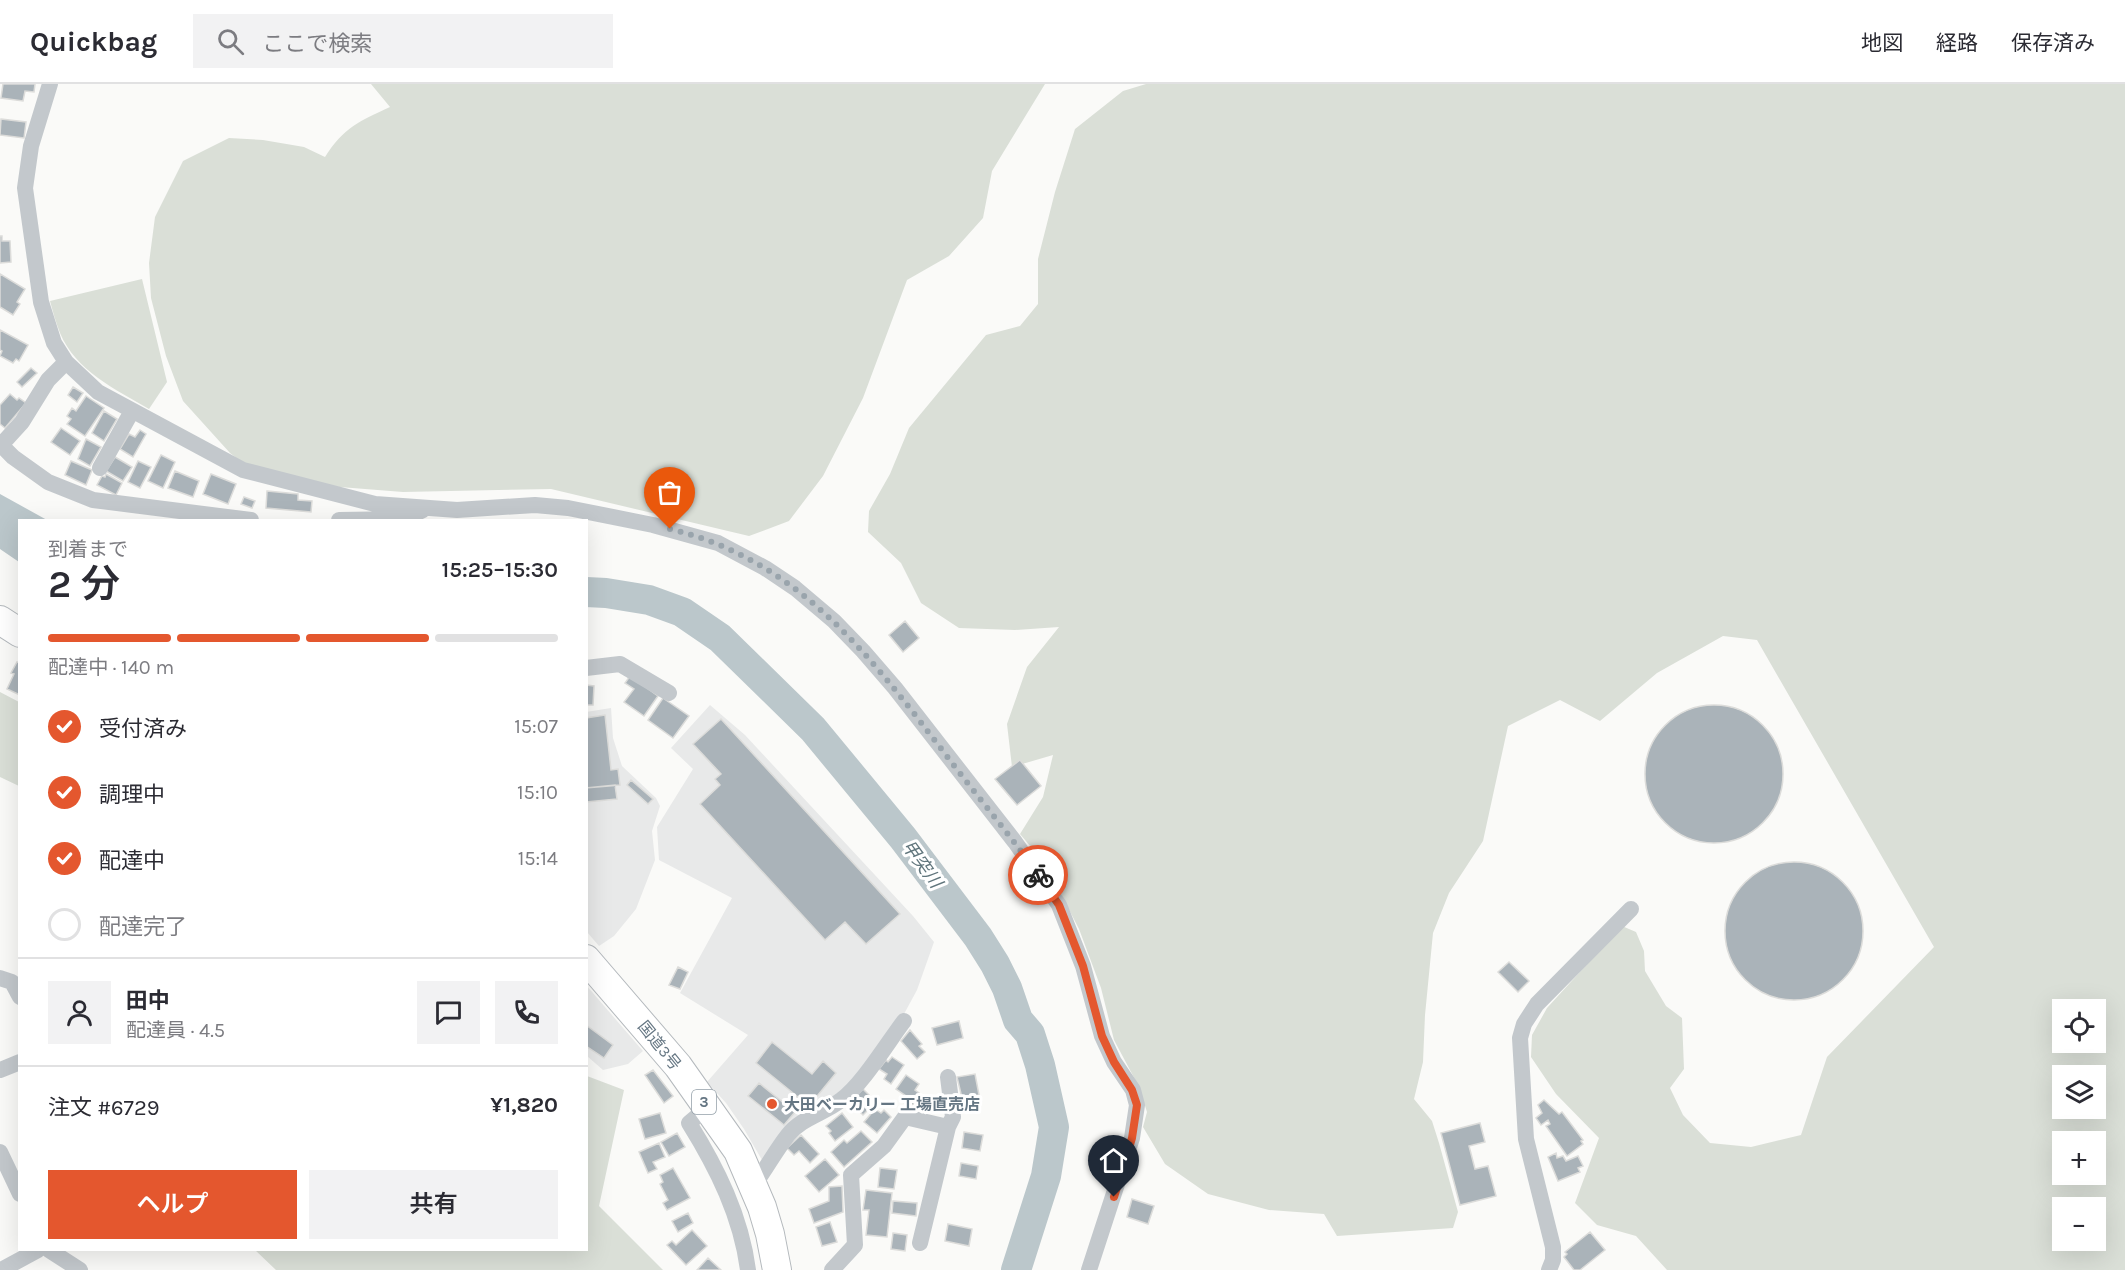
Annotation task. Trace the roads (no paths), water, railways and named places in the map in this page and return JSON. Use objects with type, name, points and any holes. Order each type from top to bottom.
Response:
[{"type":"highway","points":[[0,620],[18,632]]},
{"type":"highway","name":"国道3号","points":[[588,961],[678,1066],[738,1151],[754,1185],[770,1234],[777,1270]]},
{"type":"street","points":[[50,84],[31,146],[25,188],[26,211],[40,302],[54,343],[66,362],[98,392],[243,470],[375,504],[457,510],[535,505],[568,508],[653,525],[718,543],[765,568],[795,588],[834,621],[870,658],[1015,842],[1059,905],[1083,966],[1102,1036],[1114,1062],[1132,1090],[1137,1105],[1132,1138],[1089,1270]]},
{"type":"street","points":[[66,362],[48,380],[22,422],[0,445],[13,457],[48,482],[93,500],[243,519]]},
{"type":"street","points":[[100,468],[132,411]]},
{"type":"street","points":[[360,519],[404,519],[424,509]]},
{"type":"street","points":[[588,668],[620,664],[669,693]]},
{"type":"street","points":[[1549,1270],[1553,1260],[1553,1247],[1526,1139],[1520,1038],[1524,1024],[1538,1004],[1631,909]]},
{"type":"street","points":[[0,978],[12,982],[18,994]]},
{"type":"street","points":[[754,1185],[788,1134],[806,1120],[842,1100],[861,1079],[904,1021]]},
{"type":"street","points":[[0,1070],[18,1063]]},
{"type":"street","points":[[920,1243],[948,1127],[953,1117],[948,1077]]},
{"type":"street","points":[[708,1107],[689,1123],[709,1155],[731,1203],[748,1270]]},
{"type":"street","points":[[832,1270],[855,1245],[851,1175],[884,1146],[905,1117],[948,1127]]},
{"type":"street","points":[[0,1152],[18,1190]]},
{"type":"street","points":[[1,1270],[36,1251]]},
{"type":"street","points":[[47,1251],[55,1270]]},
{"type":"street","points":[[49,1251],[80,1270]]},
{"type":"waterway","name":"甲突川","points":[[588,592],[649,600],[682,612],[720,638],[813,729],[903,838],[978,937],[1007,988],[1018,1020],[1030,1034],[1040,1065],[1054,1127],[1046,1176],[1016,1270]]},
{"type":"place","name":"大田ベーカリー 工場直売店","points":[[772,1104]]}]
